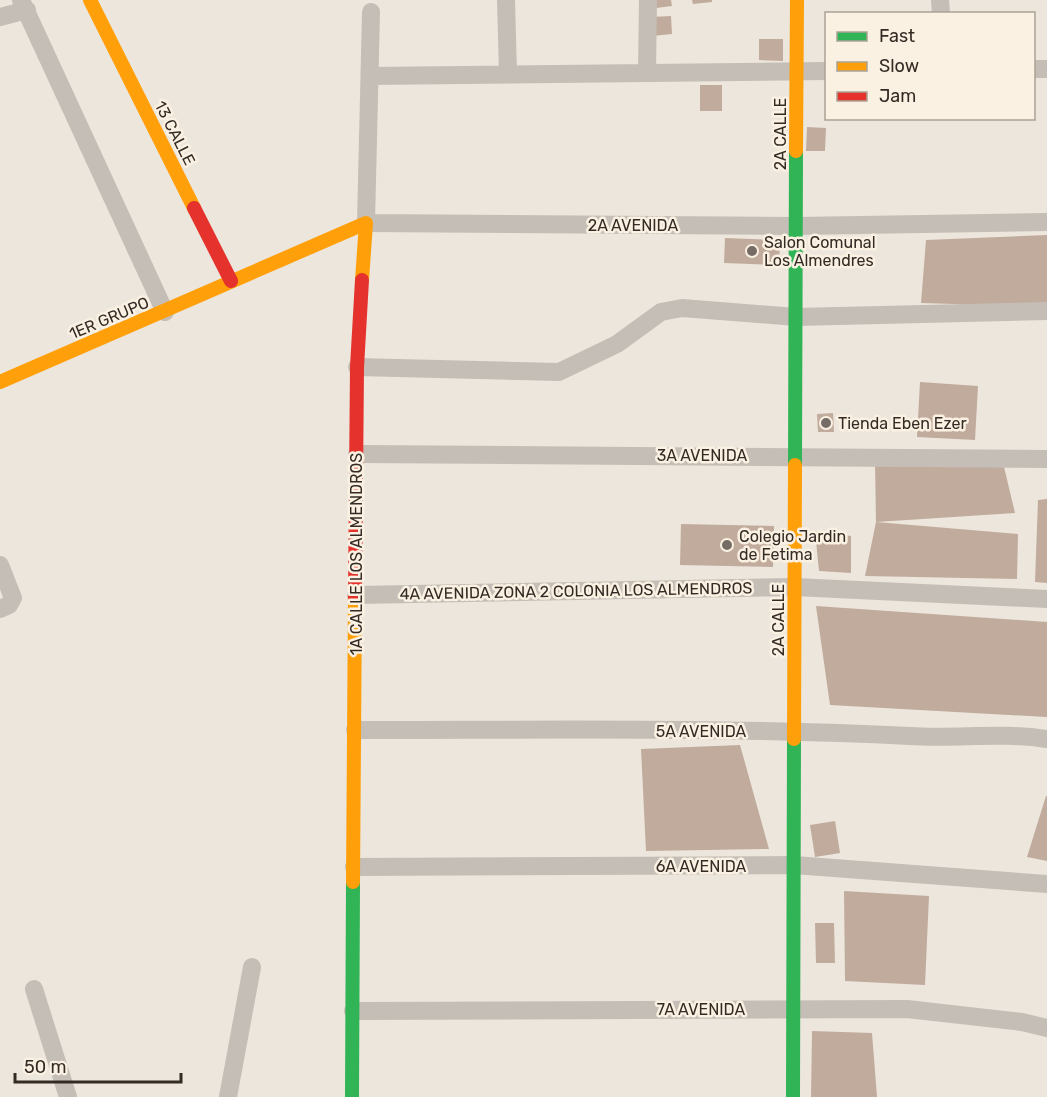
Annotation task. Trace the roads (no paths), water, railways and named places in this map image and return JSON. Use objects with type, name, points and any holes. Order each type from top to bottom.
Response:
[{"type":"street","name":"13 CALLE","points":[[90,0],[231,281]]},
{"type":"street","points":[[506,0],[508,74]]},
{"type":"street","points":[[647,73],[648,0]]},
{"type":"street","name":"2A CALLE","points":[[794,1097],[797,0]]},
{"type":"street","points":[[0,17],[24,5],[165,312]]},
{"type":"street","name":"1A CALLE LOS ALMENDROS","points":[[352,1097],[357,367],[366,223],[371,12]]},
{"type":"street","points":[[370,76],[825,71]]},
{"type":"street","name":"2A AVENIDA","points":[[231,281],[366,223],[796,226],[1047,222]]},
{"type":"street","name":"1ER GRUPO","points":[[0,382],[165,312],[231,281]]},
{"type":"street","points":[[357,367],[559,372],[617,344],[661,312],[682,308],[796,317],[1047,311]]},
{"type":"street","name":"3A AVENIDA","points":[[357,454],[1047,459]]},
{"type":"street","points":[[0,565],[6,604]]},
{"type":"street","name":"4A AVENIDA ZONA 2 COLONIA LOS ALMENDROS","points":[[356,595],[795,587],[1047,599]]},
{"type":"street","name":"5A AVENIDA","points":[[355,730],[795,731],[917,736],[1019,735],[1047,739]]},
{"type":"street","name":"6A AVENIDA","points":[[354,867],[794,865],[1034,881],[1047,884]]},
{"type":"street","points":[[228,1097],[252,968]]},
{"type":"street","points":[[34,989],[68,1097]]},
{"type":"street","name":"7A AVENIDA","points":[[353,1011],[907,1009],[1022,1022],[1047,1028]]},
{"type":"place","name":"Salon Comunal Los Almendres","points":[[752,251]]},
{"type":"place","name":"Tienda Eben Ezer","points":[[826,423]]},
{"type":"place","name":"Colegio Jardin de Fetima","points":[[727,545]]}]
